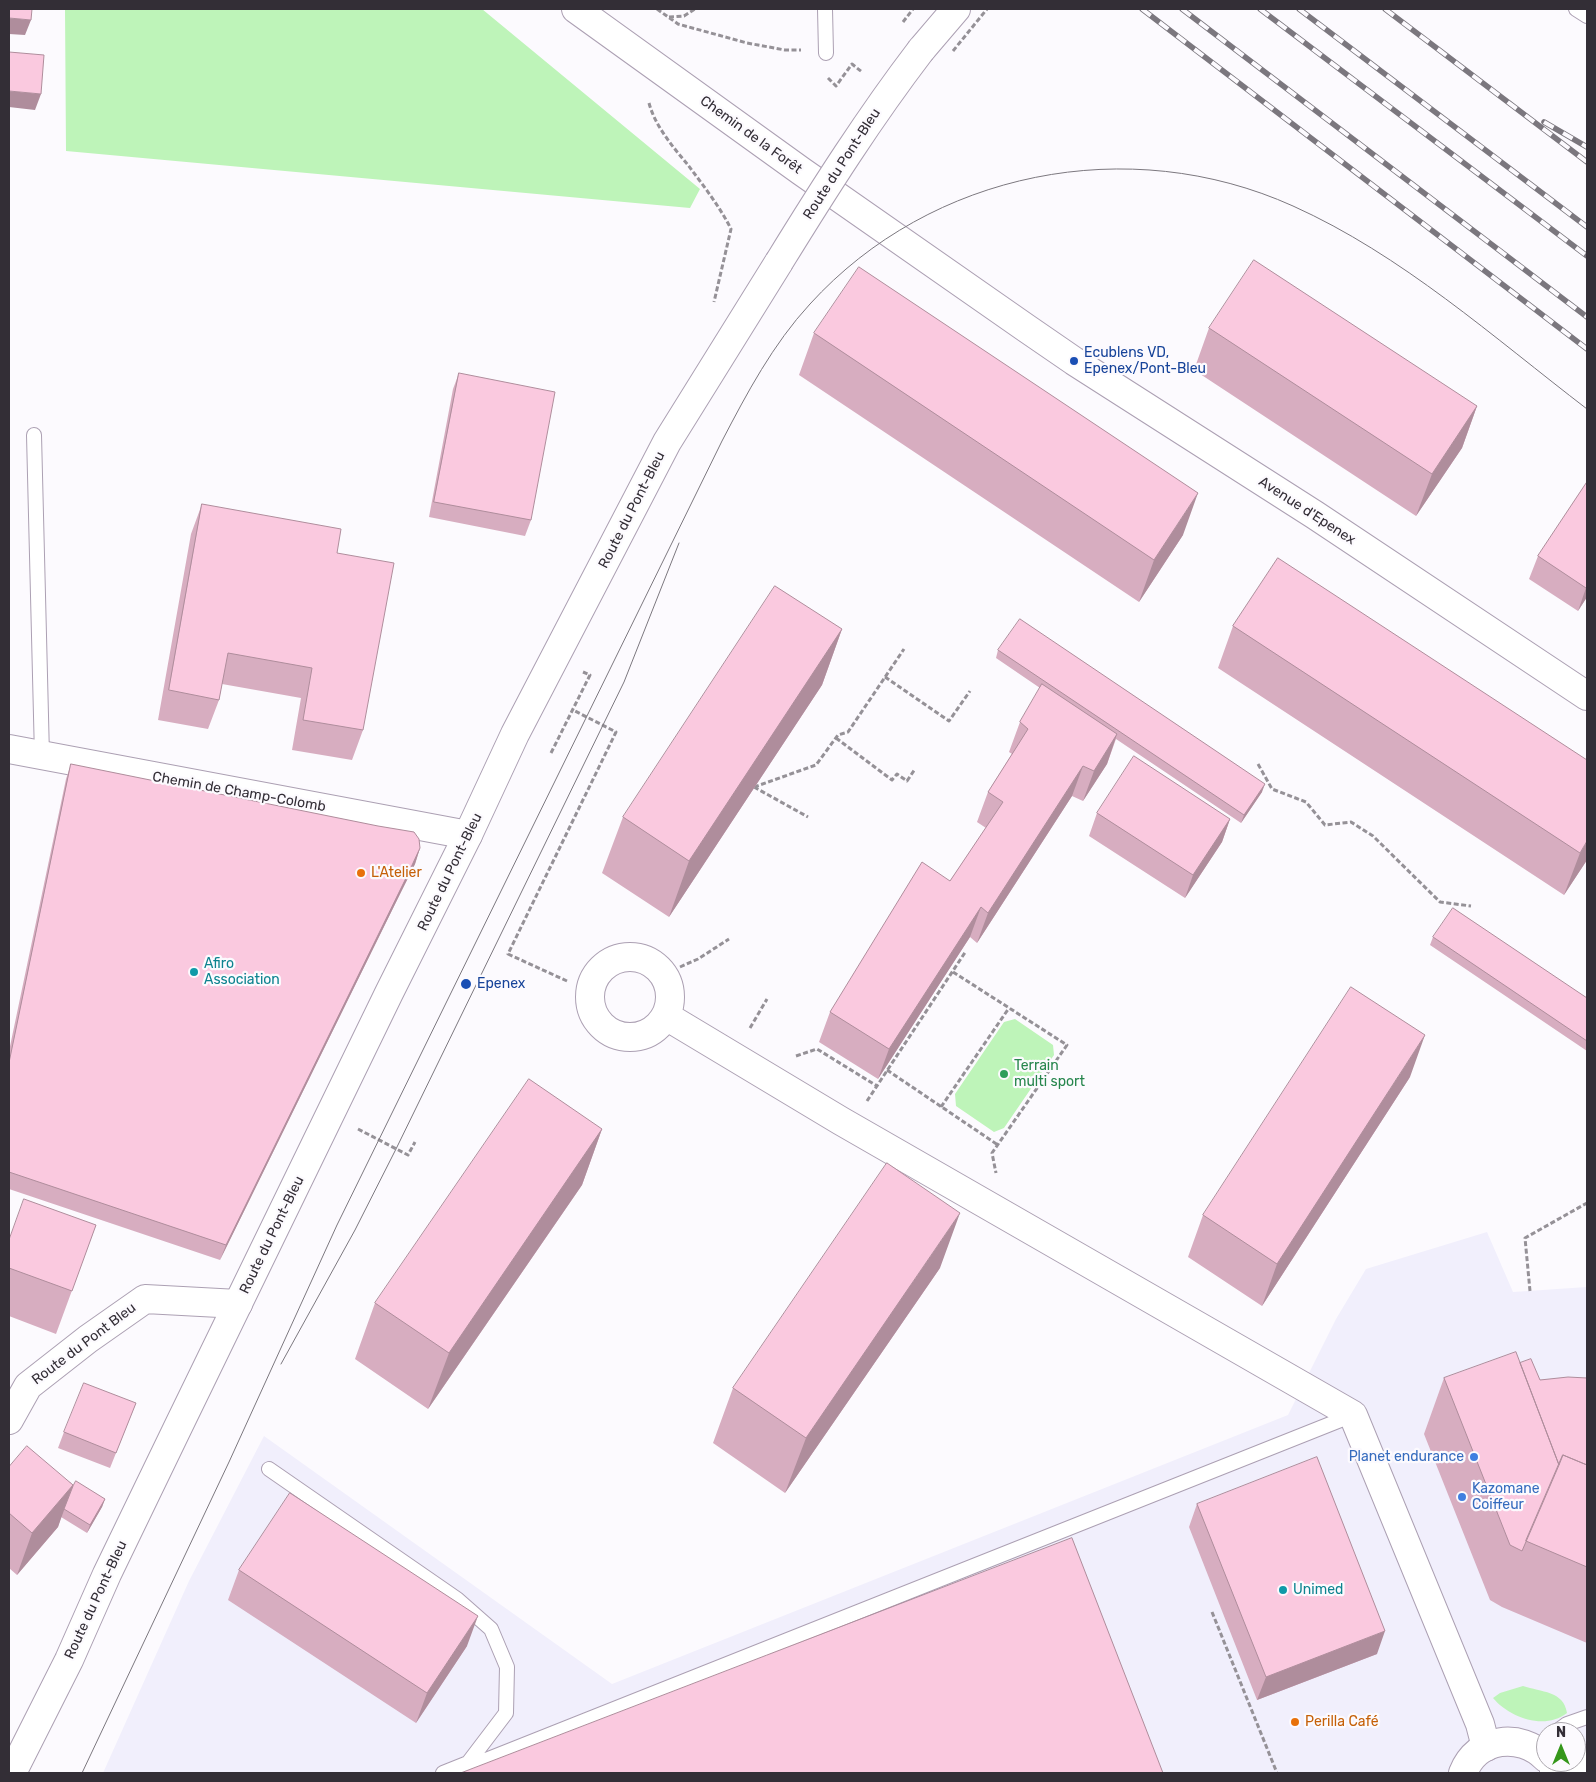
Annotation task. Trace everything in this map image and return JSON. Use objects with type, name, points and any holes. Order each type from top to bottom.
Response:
[{"type":"street","name":"Chemin de la Forêt","points":[[576,9],[801,171],[1026,328]]},
{"type":"street","name":"Route du Pont-Bleu","points":[[12,1773],[69,1660],[107,1574],[468,835],[515,734],[667,442],[841,161],[883,100],[956,9]]},
{"type":"street","name":"Avenue d'Epenex","points":[[1026,328],[1286,496],[1587,696]]},
{"type":"street","name":"Chemin de Champ-Colomb","points":[[9,749],[468,835]]},
{"type":"street","points":[[666,1016],[841,1121],[1353,1415],[1480,1724],[1486,1747]]},
{"type":"street","name":"Route du Pont Bleu","points":[[9,1420],[28,1386],[88,1339],[145,1299],[238,1304]]},
{"type":"street","points":[[1463,1773],[1475,1755],[1486,1747],[1500,1742],[1514,1741],[1536,1750]]},
{"type":"lane","points":[[825,9],[826,50]]},
{"type":"lane","points":[[1576,9],[1587,16]]},
{"type":"lane","points":[[34,435],[42,756]]},
{"type":"lane","points":[[443,1773],[468,1763],[486,1760],[1353,1415]]},
{"type":"lane","points":[[269,1469],[457,1599],[491,1629],[507,1667],[506,1713],[468,1763]]},
{"type":"lane","points":[[1573,1722],[1587,1717]]},
{"type":"path","points":[[657,9],[678,24],[747,43],[785,50],[826,50]]},
{"type":"path","points":[[668,17],[684,16],[695,9]]},
{"type":"path","points":[[836,86],[852,64],[862,72]]},
{"type":"path","points":[[648,96],[651,110],[661,128],[710,196],[731,229],[712,310]]},
{"type":"path","points":[[808,817],[754,787],[816,765],[838,735],[848,732],[904,649]]},
{"type":"path","points":[[551,753],[590,675],[582,671]]},
{"type":"path","points":[[885,677],[949,721],[970,691]]},
{"type":"path","points":[[567,981],[508,954],[616,732],[573,710]]},
{"type":"path","points":[[836,738],[892,780],[897,774],[906,780],[915,769]]},
{"type":"path","points":[[1258,764],[1272,789],[1306,802],[1325,825],[1351,822],[1373,836],[1440,902],[1471,906]]},
{"type":"path","points":[[680,967],[698,960],[729,939]]},
{"type":"path","points":[[863,1108],[966,951]]},
{"type":"path","points":[[953,972],[1067,1045],[992,1154],[1002,1214]]},
{"type":"path","points":[[757,1033],[750,1029],[768,999]]},
{"type":"path","points":[[941,1107],[1009,1008]]},
{"type":"path","points":[[788,1051],[796,1056],[817,1049],[877,1086]]},
{"type":"path","points":[[887,1070],[998,1145]]},
{"type":"path","points":[[366,1134],[369,1127]]},
{"type":"path","points":[[357,1129],[408,1155],[415,1142]]},
{"type":"path","points":[[1530,1290],[1525,1238],[1587,1203]]},
{"type":"path","points":[[1212,1612],[1277,1773]]},
{"type":"shaded area","points":[[1487,1232],[1513,1292],[1587,1287],[1587,1750],[1586,1722],[1536,1722],[1536,1772],[1543,1772],[1541,1773],[103,1773],[189,1581],[264,1436],[612,1684],[1288,1415],[1336,1319],[1366,1269]]},
{"type":"green space","points":[[65,9],[482,9],[700,189],[690,208],[66,151]]},
{"type":"green space","name":"Terrain multi sport","points":[[1015,1019],[1053,1045],[1054,1055],[1004,1128],[994,1132],[956,1106],[955,1094],[1004,1022]]},
{"type":"green space","points":[[1523,1686],[1557,1696],[1565,1706],[1567,1713],[1548,1721],[1527,1719],[1508,1711],[1493,1698],[1500,1693]]},
{"type":"building","points":[[9,9],[32,9],[31,20],[9,18]]},
{"type":"building","points":[[9,52],[44,55],[41,94],[9,91]]},
{"type":"building","points":[[1254,260],[1477,406],[1432,474],[1209,328]]},
{"type":"building","points":[[859,267],[1198,493],[1154,560],[814,333]]},
{"type":"building","points":[[459,373],[555,392],[531,520],[434,502]]},
{"type":"building","points":[[1587,482],[1587,587],[1586,588],[1538,556]]},
{"type":"building","points":[[202,504],[341,529],[337,553],[394,563],[363,730],[303,720],[312,668],[228,653],[219,700],[169,690]]},
{"type":"building","points":[[1278,558],[1587,760],[1587,841],[1580,853],[1233,626]]},
{"type":"building","points":[[775,586],[842,629],[689,861],[623,817]]},
{"type":"building","points":[[1020,619],[1265,784],[1244,815],[998,650]]},
{"type":"building","points":[[1042,684],[1117,734],[1094,771],[1083,766],[988,913],[981,907],[889,1049],[830,1012],[922,862],[950,881],[1003,802],[988,792],[1028,729],[1020,722]]},
{"type":"building","points":[[1134,756],[1230,819],[1193,875],[1097,813]]},
{"type":"building","name":"Afiro Association","points":[[71,764],[414,832],[419,839],[420,848],[407,876],[226,1245],[9,1172],[9,1063]]},
{"type":"building","points":[[1453,908],[1587,998],[1587,1041],[1433,937]]},
{"type":"building","points":[[1351,987],[1425,1035],[1277,1264],[1203,1215]]},
{"type":"building","points":[[529,1079],[602,1129],[449,1353],[375,1303]]},
{"type":"building","points":[[887,1163],[960,1213],[806,1438],[733,1388]]},
{"type":"building","points":[[24,1199],[96,1225],[72,1291],[9,1268],[9,1240]]},
{"type":"building","points":[[1516,1352],[1559,1465],[1522,1551],[1510,1545],[1444,1378]]},
{"type":"building","points":[[1531,1359],[1540,1380],[1568,1377],[1587,1378],[1587,1465],[1563,1455],[1559,1465],[1520,1363]]},
{"type":"building","points":[[84,1383],[136,1403],[116,1453],[64,1432]]},
{"type":"building","points":[[27,1446],[73,1485],[32,1533],[9,1513],[9,1467]]},
{"type":"building","points":[[1563,1455],[1587,1465],[1587,1567],[1526,1541]]},
{"type":"building","name":"Unimed","points":[[1317,1457],[1385,1631],[1266,1677],[1197,1504]]},
{"type":"building","points":[[76,1481],[105,1499],[90,1525],[64,1509]]},
{"type":"building","points":[[290,1493],[478,1616],[427,1693],[239,1570]]},
{"type":"building","points":[[1072,1538],[1163,1773],[461,1773]]},
{"type":"tram line","points":[[82,1773],[229,1462],[337,1225],[722,441],[751,387],[784,336],[810,304],[859,259],[913,222],[973,195],[1035,177],[1100,169],[1165,171],[1230,184],[1293,206],[1372,248],[1446,299],[1587,409]]},
{"type":"tram line","points":[[281,1364],[355,1230],[396,1149],[624,682],[679,543]]},
{"type":"railway","points":[[1142,9],[1587,349]]},
{"type":"railway","points":[[1182,9],[1587,317]]},
{"type":"railway","points":[[1260,9],[1587,256]]},
{"type":"railway","points":[[1299,9],[1587,227]]},
{"type":"railway","points":[[1385,9],[1587,162]]},
{"type":"railway","points":[[1544,122],[1587,147]]},
{"type":"place","name":"Ecublens VD, Epenex/Pont-Bleu","points":[[1074,361]]},
{"type":"place","name":"L'Atelier","points":[[361,873]]},
{"type":"place","name":"Afiro Association","points":[[194,972]]},
{"type":"place","name":"Epenex","points":[[466,984]]},
{"type":"place","name":"Terrain multi sport","points":[[1004,1074]]},
{"type":"place","name":"Planet endurance","points":[[1474,1457]]},
{"type":"place","name":"Kazomane Coiffeur","points":[[1462,1497]]},
{"type":"place","name":"Unimed","points":[[1283,1590]]},
{"type":"place","name":"Perilla Café","points":[[1295,1722]]}]
